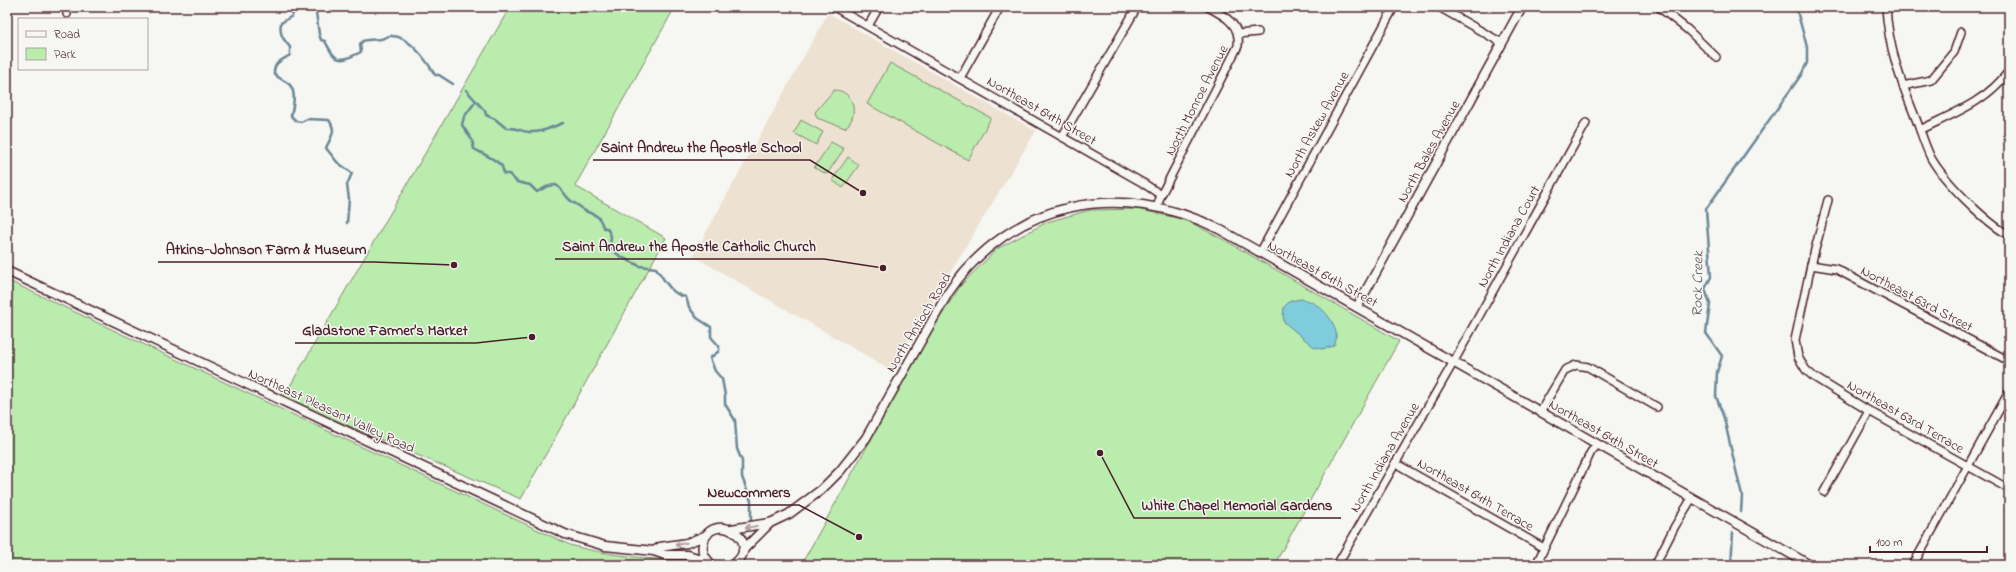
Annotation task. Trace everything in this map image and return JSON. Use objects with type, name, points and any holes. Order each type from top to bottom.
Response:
[{"type":"street","name":"Northeast 64th Street","points":[[834,7],[960,78],[1161,195]]},
{"type":"street","points":[[868,26],[879,7]]},
{"type":"street","points":[[960,78],[1000,7]]},
{"type":"street","points":[[1062,137],[1137,7]]},
{"type":"street","points":[[1208,7],[1230,20],[1238,34]]},
{"type":"street","name":"North Askew Avenue","points":[[1260,253],[1394,7]]},
{"type":"street","points":[[1439,7],[1502,43]]},
{"type":"street","name":"North Bales Avenue","points":[[1357,307],[1522,7]]},
{"type":"street","points":[[1659,7],[1688,30],[1716,57]]},
{"type":"street","points":[[1886,7],[1892,53],[1903,86],[1932,159],[1950,184],[1989,220],[2009,235]]},
{"type":"street","name":"North Monroe Avenue","points":[[1161,195],[1238,46],[1238,34],[1258,32]]},
{"type":"street","points":[[1903,86],[1931,80],[1954,52],[1961,32]]},
{"type":"street","points":[[1920,130],[1980,101],[1995,88],[2009,71]]},
{"type":"street","name":"North Indiana Court","points":[[1453,363],[1586,123]]},
{"type":"street","points":[[1157,207],[1161,195]]},
{"type":"street","points":[[1811,265],[1828,200]]},
{"type":"street","name":"North Antioch Road","points":[[707,535],[719,528],[731,529],[770,523],[789,514],[832,479],[850,460],[872,428],[948,293],[961,275],[981,254],[1012,231],[1051,212],[1071,207],[1111,202],[1126,202],[1157,207]]},
{"type":"street","name":"Northeast 64th Street","points":[[1157,207],[1202,221],[1357,307],[1810,565]]},
{"type":"street","name":"Northeast 63rd Terrace","points":[[1811,265],[1795,340],[1798,357],[1810,374],[1869,411],[2009,489]]},
{"type":"street","name":"Northeast 63rd Street","points":[[1811,265],[1836,270],[2009,361]]},
{"type":"street","name":"Northeast Pleasant Valley Road","points":[[7,271],[565,534],[605,546],[654,551],[664,555],[688,555],[710,563]]},
{"type":"street","name":"North Indiana Avenue","points":[[1337,565],[1453,363]]},
{"type":"street","points":[[1540,412],[1565,370],[1576,365],[1588,367],[1657,407]]},
{"type":"street","points":[[1913,565],[2009,392]]},
{"type":"street","points":[[1824,492],[1869,411]]},
{"type":"street","points":[[1536,565],[1584,466],[1597,445]]},
{"type":"street","name":"Northeast 64th Terrace","points":[[1395,463],[1544,548]]},
{"type":"street","points":[[1655,565],[1675,526],[1692,498]]},
{"type":"street","name":"North Antioch Road","points":[[736,564],[743,550],[770,523]]},
{"type":"street","points":[[731,529],[741,538],[743,550]]},
{"type":"street","points":[[707,535],[702,548],[710,563]]},
{"type":"street","name":"Northeast Pleasant Valley Road","points":[[654,551],[660,547],[682,544],[707,535]]},
{"type":"shaded area","points":[[828,13],[1036,131],[891,370],[693,256]]},
{"type":"green space","points":[[510,7],[675,7],[575,186],[666,238],[521,499],[283,398]]},
{"type":"green space","points":[[890,63],[991,118],[968,160],[867,104]]},
{"type":"green space","points":[[834,90],[841,91],[846,94],[853,104],[850,123],[845,128],[817,118],[815,112]]},
{"type":"green space","points":[[801,120],[823,132],[816,145],[794,133]]},
{"type":"green space","points":[[831,142],[844,149],[827,174],[814,168]]},
{"type":"green space","points":[[848,157],[859,165],[843,188],[832,180]]},
{"type":"green space","points":[[1137,209],[1186,220],[1228,242],[1399,341],[1274,565],[801,565],[933,328],[961,285],[997,249],[1047,222],[1090,210]]},
{"type":"green space","points":[[7,280],[570,545],[612,554],[655,559],[683,560],[700,565],[7,565]]},
{"type":"water","points":[[1301,299],[1315,304],[1322,309],[1333,323],[1336,331],[1334,346],[1322,349],[1314,347],[1284,322],[1284,307],[1290,301]]},
{"type":"waterway","points":[[286,7],[288,10],[316,12],[321,40],[325,41],[332,54],[339,59],[348,58],[361,52],[360,44],[363,41],[381,39],[389,36],[397,37],[404,39],[410,44],[422,56],[435,75],[439,75],[453,84]]},
{"type":"waterway","name":"Rock Creek","points":[[1741,512],[1742,496],[1724,418],[1716,396],[1717,372],[1722,356],[1706,333],[1710,304],[1705,289],[1711,277],[1706,209],[1801,75],[1807,63],[1807,47],[1796,7]]},
{"type":"waterway","points":[[294,11],[292,16],[281,23],[282,36],[290,47],[290,55],[281,60],[275,66],[274,73],[277,77],[289,84],[293,91],[294,100],[291,116],[296,121],[301,122],[307,119],[329,120],[333,128],[326,148],[337,162],[352,173],[347,185],[349,199],[347,223]]},
{"type":"waterway","points":[[466,90],[476,101],[464,117],[462,125],[472,140],[474,149],[501,165],[504,174],[509,174],[517,182],[530,185],[537,192],[545,187],[557,185],[572,202],[580,206],[583,210],[599,218],[604,228],[607,228],[611,236],[610,248],[621,257],[640,266],[656,268],[672,290],[681,296],[686,297],[689,307],[697,318],[711,327],[711,337],[719,346],[719,351],[710,358],[715,371],[722,379],[725,404],[735,420],[737,449],[742,461],[742,477],[751,501],[751,521]]},
{"type":"waterway","points":[[476,101],[485,111],[486,115],[495,119],[506,128],[513,128],[526,132],[538,132],[563,123]]},
{"type":"waterway","name":"Rock Creek","points":[[1731,565],[1733,533]]},
{"type":"place","name":"Saint Andrew the Apostle School","points":[[863,193]]},
{"type":"place","name":"Atkins-Johnson Farm & Museum","points":[[454,265]]},
{"type":"place","name":"Saint Andrew the Apostle Catholic Church","points":[[883,268]]},
{"type":"place","name":"Gladstone Farmer's Market","points":[[532,337]]},
{"type":"place","name":"White Chapel Memorial Gardens","points":[[1100,453]]},
{"type":"place","name":"Newcommers","points":[[859,537]]}]
